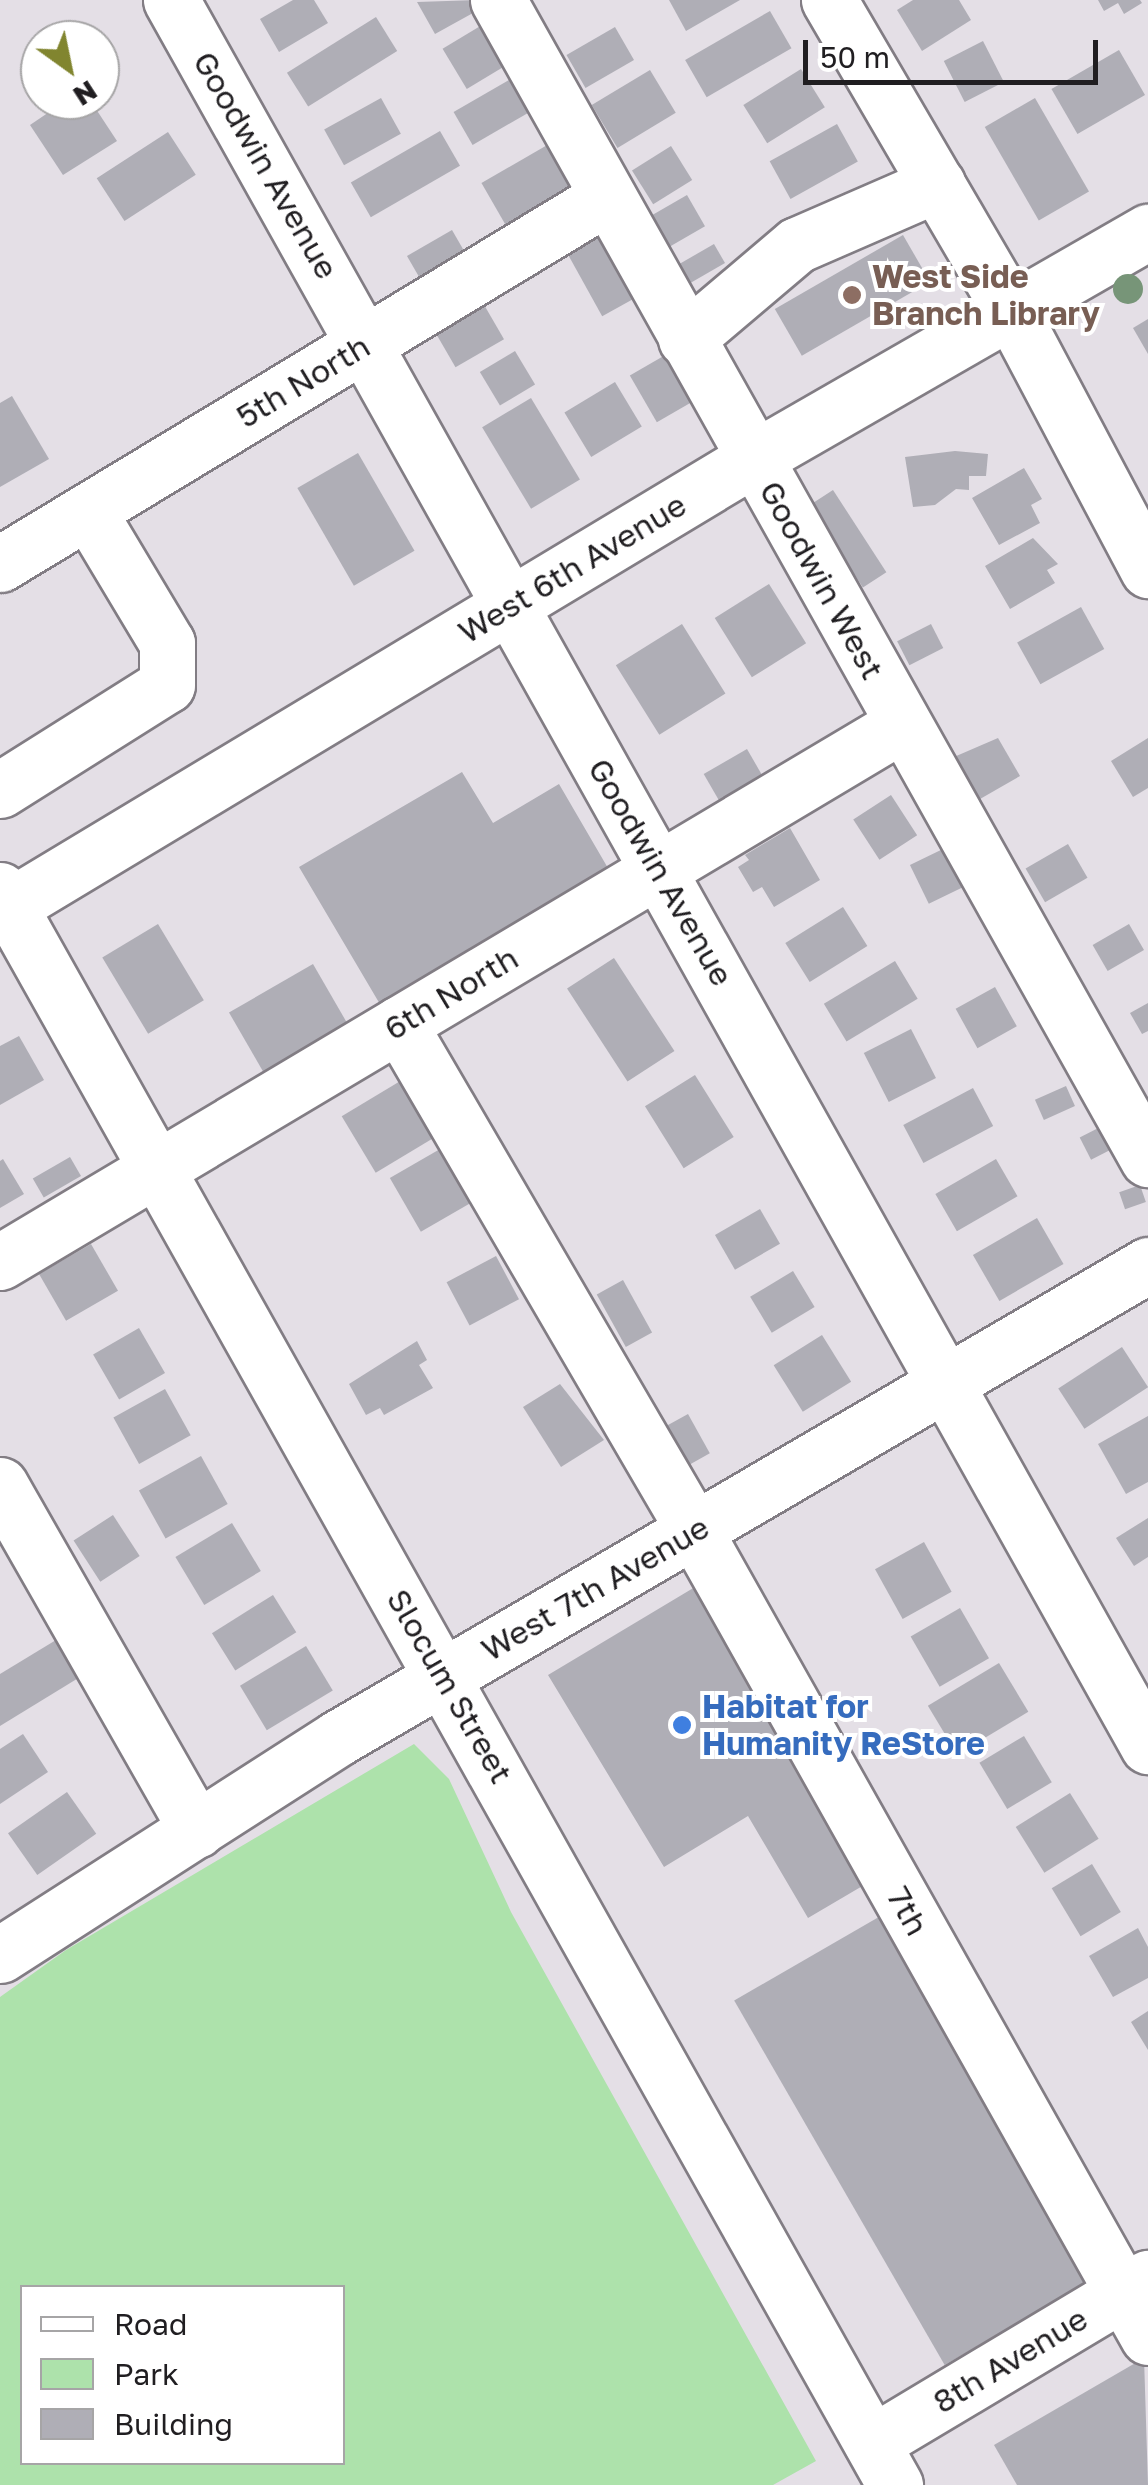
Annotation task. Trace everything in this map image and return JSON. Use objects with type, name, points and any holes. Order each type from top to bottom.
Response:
[{"type":"street","name":"Goodwin Avenue","points":[[172,0],[1148,1746]]},
{"type":"street","name":"Goodwin West","points":[[498,0],[1148,1158]]},
{"type":"street","points":[[829,0],[1012,313],[1148,570]]},
{"type":"street","points":[[686,339],[797,245],[937,184]]},
{"type":"street","name":"5th North","points":[[0,564],[606,197]]},
{"type":"street","name":"West 6th Avenue","points":[[3,902],[1148,232]]},
{"type":"street","points":[[0,790],[167,686],[167,643],[88,512]]},
{"type":"street","name":"6th North","points":[[0,1262],[903,724]]},
{"type":"street","name":"Slocum Street","points":[[3,902],[884,2464]]},
{"type":"street","name":"7th","points":[[398,1024],[1140,2302]]},
{"type":"street","name":"West 7th Avenue","points":[[0,1956],[443,1677],[1148,1265]]},
{"type":"street","points":[[0,1485],[197,1830]]},
{"type":"street","name":"8th Avenue","points":[[884,2464],[1140,2302]]},
{"type":"green space","points":[[414,1744],[449,1779],[511,1912],[816,2461],[773,2485],[0,2485],[0,1997],[66,1950]]},
{"type":"building","points":[[293,0],[314,0],[328,23],[279,52],[260,19]]},
{"type":"building","points":[[477,0],[482,8],[435,34],[417,2]]},
{"type":"building","points":[[669,0],[740,0],[686,31]]},
{"type":"building","points":[[913,0],[959,0],[971,20],[922,51],[897,10]]},
{"type":"building","points":[[1098,0],[1142,3],[1124,14],[1118,3],[1104,11]]},
{"type":"building","points":[[770,11],[792,48],[707,97],[685,60]]},
{"type":"building","points":[[376,17],[397,51],[308,107],[287,73]]},
{"type":"building","points":[[482,25],[506,65],[467,89],[443,49]]},
{"type":"building","points":[[615,27],[634,60],[586,88],[567,55]]},
{"type":"building","points":[[983,41],[1004,82],[965,102],[944,61]]},
{"type":"building","points":[[1119,50],[1145,95],[1077,134],[1051,89]]},
{"type":"building","points":[[801,69],[825,107],[767,143],[743,105]]},
{"type":"building","points":[[650,70],[676,113],[617,148],[592,105]]},
{"type":"building","points":[[509,80],[528,113],[473,145],[454,112]]},
{"type":"building","points":[[381,98],[401,134],[344,165],[324,130]]},
{"type":"building","points":[[1035,98],[1089,192],[1039,221],[985,127]]},
{"type":"building","points":[[37,120],[103,120],[117,141],[63,175],[30,125]]},
{"type":"building","points":[[837,124],[858,162],[791,199],[770,161]]},
{"type":"building","points":[[440,131],[460,166],[371,217],[351,182]]},
{"type":"building","points":[[168,132],[196,175],[124,221],[97,178]]},
{"type":"building","points":[[549,144],[574,188],[507,227],[481,183]]},
{"type":"building","points":[[671,146],[692,180],[653,204],[632,170]]},
{"type":"building","points":[[687,195],[705,226],[663,250],[645,219]]},
{"type":"building","points":[[611,229],[646,292],[602,316],[567,253]]},
{"type":"building","points":[[452,230],[473,266],[428,292],[407,256]]},
{"type":"building","name":"West Side Branch Library","points":[[903,235],[930,282],[802,356],[775,309]]},
{"type":"building","points":[[714,244],[725,263],[690,283],[679,264]]},
{"type":"building","points":[[483,303],[504,339],[456,367],[435,331]]},
{"type":"building","points":[[1148,319],[1148,354],[1133,328]]},
{"type":"building","points":[[674,350],[701,397],[657,422],[630,376]]},
{"type":"building","points":[[515,351],[535,384],[500,406],[480,372]]},
{"type":"building","points":[[615,382],[642,427],[591,457],[564,412]]},
{"type":"building","points":[[12,396],[49,459],[0,487],[0,403]]},
{"type":"building","points":[[531,398],[580,479],[531,509],[482,427]]},
{"type":"building","points":[[955,451],[988,454],[986,476],[969,476],[969,490],[956,489],[935,505],[913,507],[905,457]]},
{"type":"building","points":[[358,453],[415,551],[354,586],[297,488]]},
{"type":"building","points":[[1024,468],[1042,499],[1031,505],[1040,523],[999,545],[972,498]]},
{"type":"building","points":[[833,490],[886,572],[863,587],[810,505]]},
{"type":"building","points":[[1033,538],[1058,564],[1047,570],[1055,583],[1010,609],[985,566]]},
{"type":"building","points":[[769,584],[806,643],[752,677],[715,618]]},
{"type":"building","points":[[1081,607],[1104,649],[1040,684],[1017,642]]},
{"type":"building","points":[[682,624],[725,694],[659,735],[616,665]]},
{"type":"building","points":[[931,624],[943,648],[909,665],[897,641]]},
{"type":"building","points":[[998,738],[1020,776],[973,803],[947,760]]},
{"type":"building","points":[[1148,738],[1148,788],[1133,797],[1111,761]]},
{"type":"building","points":[[747,749],[766,783],[723,808],[704,774]]},
{"type":"building","points":[[462,772],[493,823],[559,784],[612,875],[384,1011],[299,867]]},
{"type":"building","points":[[891,795],[917,835],[879,860],[853,820]]},
{"type":"building","points":[[790,828],[820,880],[774,907],[762,887],[753,892],[738,867],[749,860],[745,855]]},
{"type":"building","points":[[1068,844],[1088,878],[1045,902],[1026,868]]},
{"type":"building","points":[[945,848],[964,887],[929,904],[910,865]]},
{"type":"building","points":[[843,907],[867,946],[810,982],[785,943]]},
{"type":"building","points":[[158,924],[204,1000],[148,1034],[102,957]]},
{"type":"building","points":[[1129,924],[1144,950],[1108,971],[1093,945]]},
{"type":"building","points":[[614,958],[674,1051],[627,1082],[567,988]]},
{"type":"building","points":[[895,961],[918,999],[847,1041],[824,1004]]},
{"type":"building","points":[[313,964],[350,1029],[266,1077],[229,1012]]},
{"type":"building","points":[[995,987],[1017,1026],[977,1048],[956,1009]]},
{"type":"building","points":[[1148,1003],[1148,1031],[1142,1034],[1130,1013]]},
{"type":"building","points":[[911,1029],[936,1078],[889,1102],[864,1053]]},
{"type":"building","points":[[19,1036],[44,1080],[0,1105],[0,1046]]},
{"type":"building","points":[[412,1074],[446,1131],[376,1173],[342,1116]]},
{"type":"building","points":[[695,1075],[734,1137],[684,1168],[645,1106]]},
{"type":"building","points":[[1066,1086],[1075,1106],[1044,1120],[1035,1100]]},
{"type":"building","points":[[973,1088],[993,1126],[923,1163],[903,1125]]},
{"type":"building","points":[[1110,1122],[1121,1144],[1091,1160],[1080,1137]]},
{"type":"building","points":[[447,1145],[478,1199],[421,1232],[390,1178]]},
{"type":"building","points":[[70,1157],[81,1176],[44,1198],[33,1178]]},
{"type":"building","points":[[3,1159],[24,1194],[0,1208],[0,1161]]},
{"type":"building","points":[[996,1159],[1018,1196],[957,1231],[935,1194]]},
{"type":"building","points":[[1140,1185],[1146,1202],[1125,1209],[1119,1192]]},
{"type":"building","points":[[760,1209],[780,1244],[735,1270],[715,1235]]},
{"type":"building","points":[[1037,1218],[1064,1264],[999,1301],[973,1255]]},
{"type":"building","points":[[91,1244],[118,1291],[66,1321],[39,1274]]},
{"type":"building","points":[[496,1256],[519,1299],[470,1326],[447,1282]]},
{"type":"building","points":[[793,1271],[815,1307],[772,1333],[750,1297]]},
{"type":"building","points":[[623,1280],[652,1332],[626,1347],[597,1295]]},
{"type":"building","points":[[139,1328],[165,1373],[119,1400],[93,1354]]},
{"type":"building","points":[[822,1335],[851,1382],[803,1412],[774,1365]]},
{"type":"building","points":[[417,1341],[427,1360],[419,1365],[433,1388],[384,1415],[380,1408],[366,1415],[349,1384]]},
{"type":"building","points":[[1122,1347],[1148,1387],[1084,1429],[1058,1388]]},
{"type":"building","points":[[560,1384],[604,1440],[561,1467],[523,1407]]},
{"type":"building","points":[[165,1389],[191,1435],[139,1464],[113,1418]]},
{"type":"building","points":[[688,1414],[710,1453],[684,1468],[662,1429]]},
{"type":"building","points":[[1148,1416],[1148,1482],[1126,1494],[1098,1444]]},
{"type":"building","points":[[201,1456],[228,1504],[166,1539],[139,1490]]},
{"type":"building","points":[[113,1515],[140,1556],[100,1582],[74,1541]]},
{"type":"building","points":[[1148,1518],[1148,1557],[1134,1566],[1116,1538]]},
{"type":"building","points":[[232,1523],[261,1571],[204,1605],[175,1557]]},
{"type":"building","points":[[924,1542],[952,1592],[903,1619],[875,1569]]},
{"type":"building","name":"Habitat for Humanity ReStore","points":[[700,1584],[876,1878],[808,1918],[748,1816],[664,1867],[548,1675]]},
{"type":"building","points":[[273,1595],[296,1632],[235,1670],[212,1633]]},
{"type":"building","points":[[960,1608],[989,1658],[940,1687],[911,1636]]},
{"type":"building","points":[[56,1640],[80,1677],[0,1726],[0,1674]]},
{"type":"building","points":[[306,1646],[333,1691],[267,1730],[240,1686]]},
{"type":"building","points":[[999,1663],[1028,1712],[957,1755],[928,1706]]},
{"type":"building","points":[[23,1734],[48,1772],[0,1804],[0,1749]]},
{"type":"building","points":[[1024,1736],[1052,1782],[1007,1809],[979,1763]]},
{"type":"building","points":[[67,1792],[96,1834],[37,1875],[8,1833]]},
{"type":"building","points":[[1070,1793],[1099,1839],[1044,1873],[1016,1827]]},
{"type":"building","points":[[1092,1864],[1121,1912],[1081,1936],[1052,1888]]},
{"type":"building","points":[[884,1914],[1094,2279],[945,2365],[734,2000]]},
{"type":"building","points":[[1138,1928],[1148,1947],[1148,1978],[1113,1997],[1089,1956]]},
{"type":"building","points":[[1148,2011],[1148,2050],[1131,2022]]},
{"type":"building","points":[[1144,2358],[1148,2485],[1017,2485],[994,2445]]},
{"type":"place","name":"West Side Branch Library","points":[[852,295]]},
{"type":"place","name":"Habitat for Humanity ReStore","points":[[682,1725]]}]
